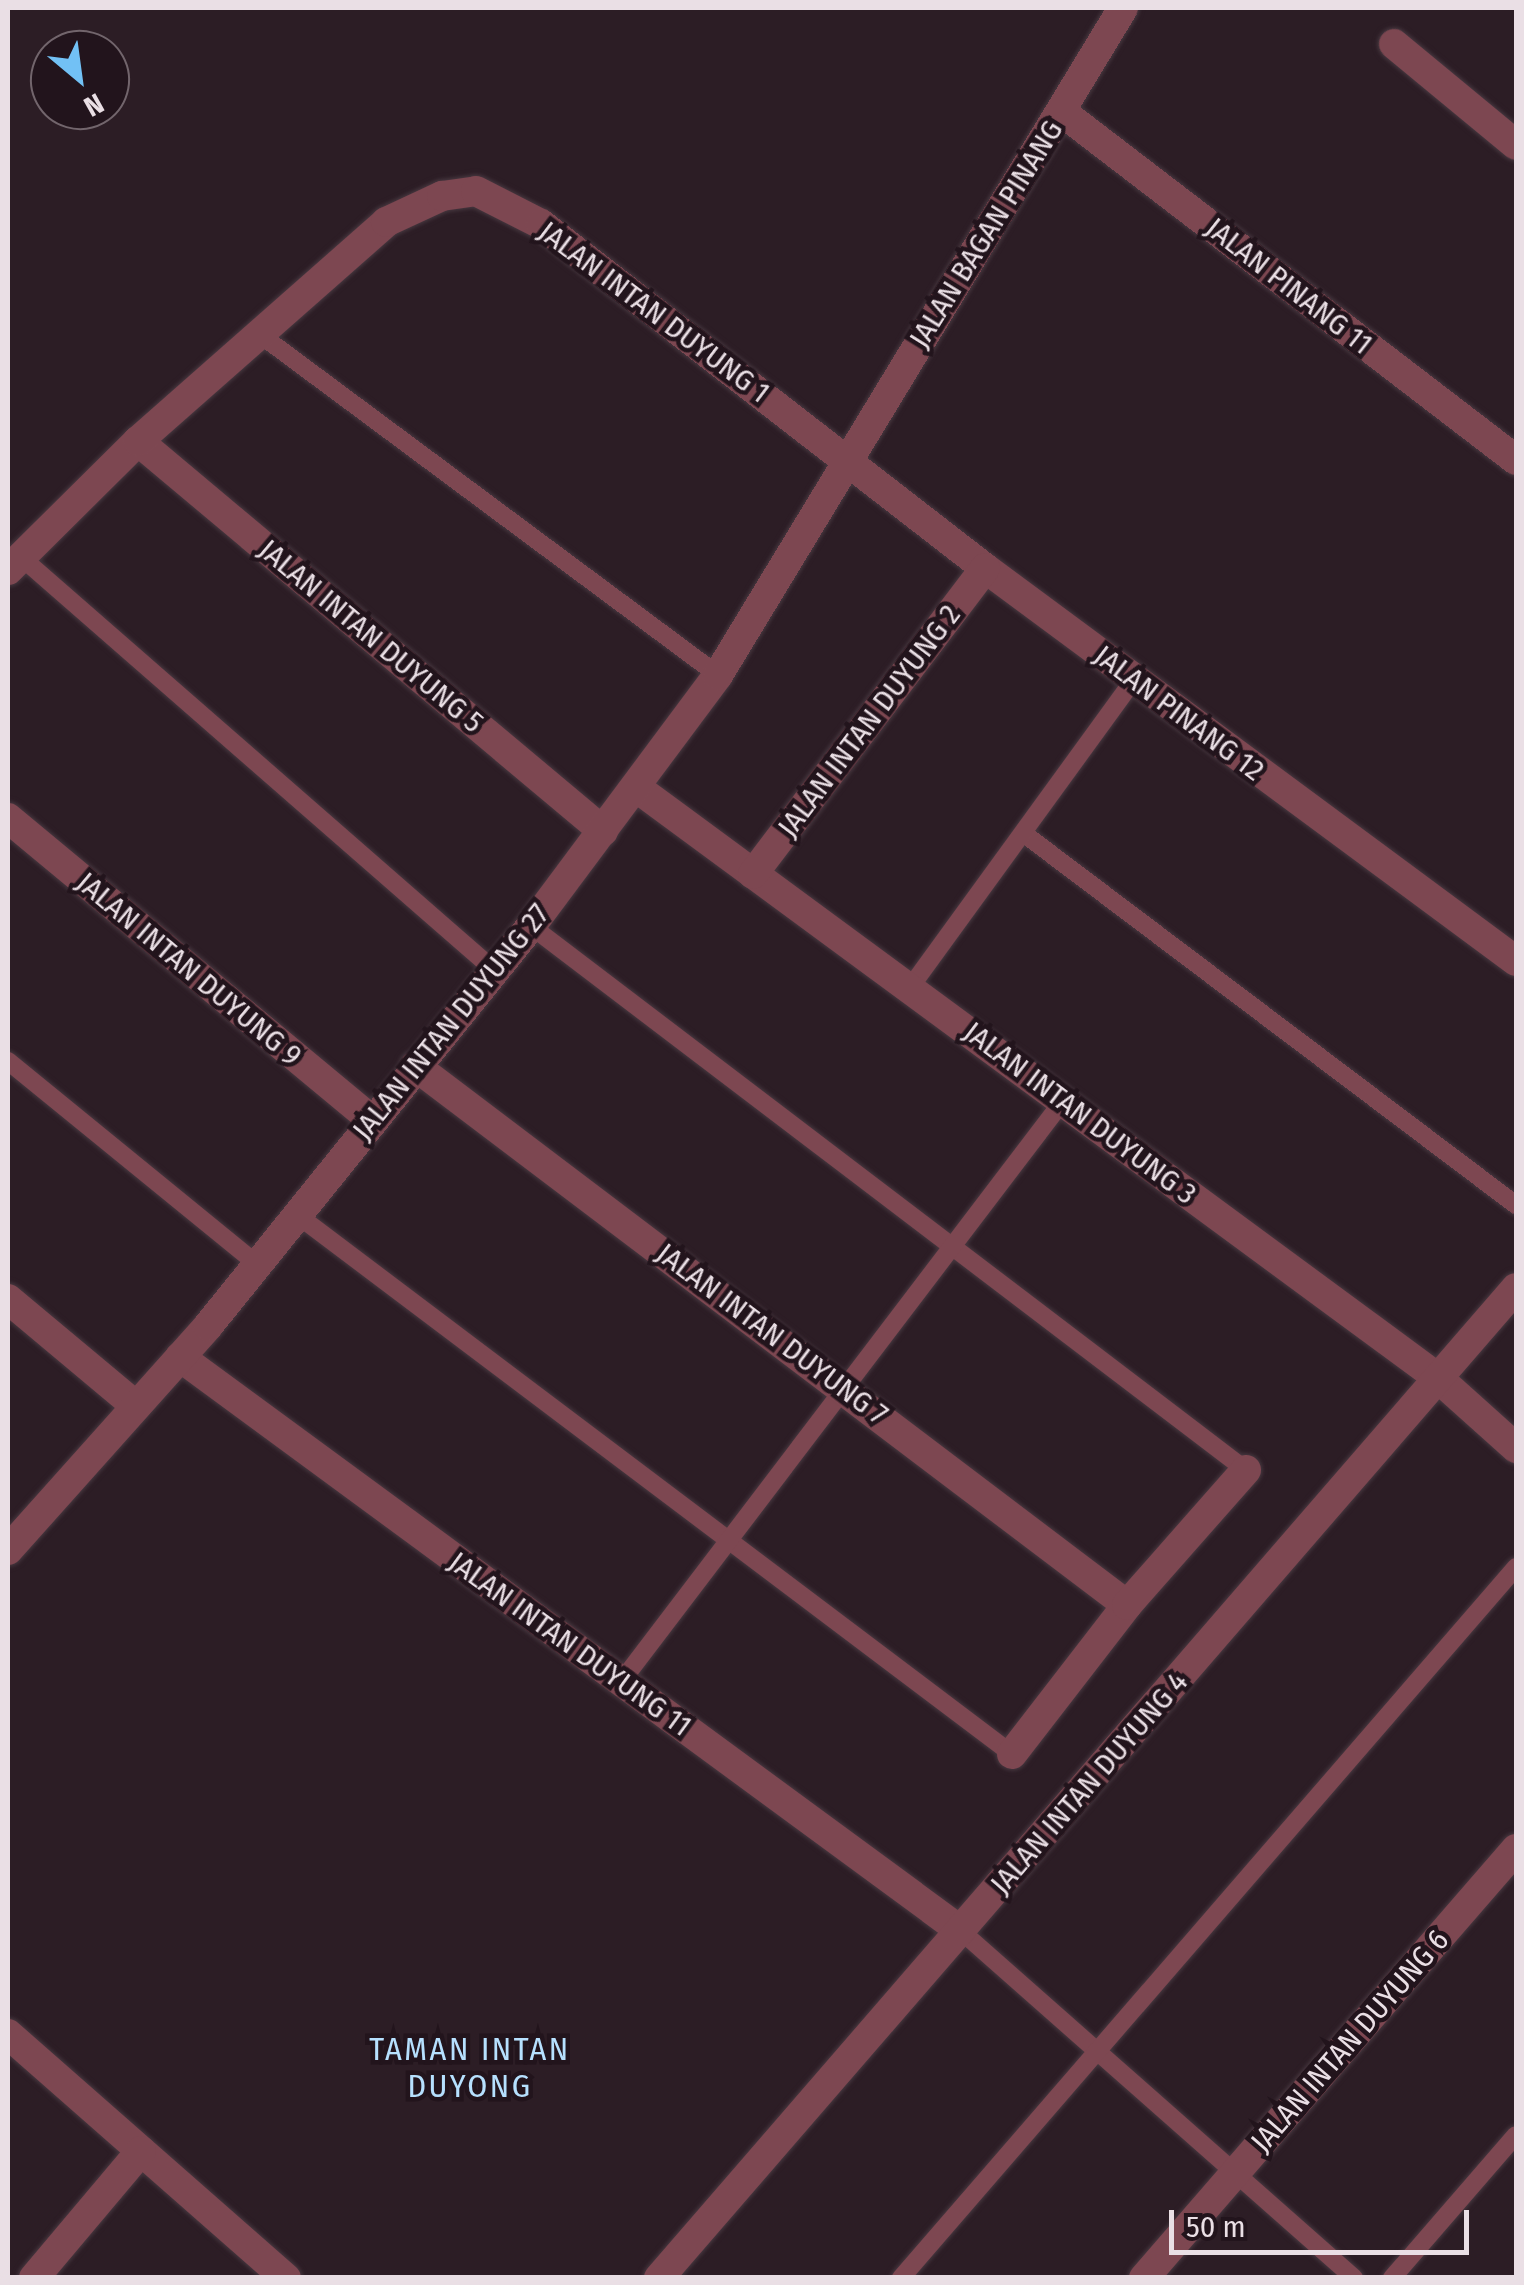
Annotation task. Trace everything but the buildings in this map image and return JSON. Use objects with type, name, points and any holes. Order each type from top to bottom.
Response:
[{"type":"street","name":"JALAN BAGAN PINANG","points":[[846,459],[1062,112],[1122,8]]},
{"type":"street","points":[[1394,44],[1516,145]]},
{"type":"street","name":"JALAN PINANG 11","points":[[1062,112],[1516,460]]},
{"type":"street","name":"JALAN INTAN DUYUNG 1","points":[[14,564],[138,441],[386,222],[442,196],[476,191],[541,224],[846,459]]},
{"type":"street","name":"JALAN INTAN DUYUNG 5","points":[[138,441],[604,832]]},
{"type":"street","name":"JALAN PINANG 12","points":[[846,459],[1134,680],[1516,962]]},
{"type":"street","name":"JALAN INTAN DUYUNG 27","points":[[9,1546],[180,1357],[604,832],[718,675],[846,459]]},
{"type":"street","name":"JALAN INTAN DUYUNG 2","points":[[753,874],[985,568]]},
{"type":"street","name":"JALAN INTAN DUYUNG 3","points":[[637,788],[912,985],[1062,1102],[1438,1378],[1516,1448]]},
{"type":"street","name":"JALAN INTAN DUYUNG 9","points":[[8,818],[371,1119]]},
{"type":"street","name":"JALAN INTAN DUYUNG 7","points":[[414,1066],[846,1389],[1127,1606]]},
{"type":"street","name":"JALAN INTAN DUYUNG 4","points":[[659,2278],[1516,1288]]},
{"type":"street","points":[[8,1299],[136,1406]]},
{"type":"street","name":"JALAN INTAN DUYUNG 11","points":[[180,1357],[961,1931]]},
{"type":"street","points":[[1012,1754],[1127,1606],[1246,1470]]},
{"type":"street","name":"JALAN INTAN DUYUNG 6","points":[[1144,2278],[1516,1849]]},
{"type":"street","points":[[8,2034],[286,2278]]},
{"type":"street","points":[[34,2278],[141,2151]]},
{"type":"lane","points":[[258,332],[718,675]]},
{"type":"lane","points":[[14,564],[494,970]]},
{"type":"lane","points":[[912,985],[1134,680]]},
{"type":"lane","points":[[1022,833],[1516,1206]]},
{"type":"lane","points":[[531,926],[1246,1470]]},
{"type":"lane","points":[[8,1061],[257,1264]]},
{"type":"lane","points":[[622,1682],[1062,1102]]},
{"type":"lane","points":[[296,1214],[1012,1754]]},
{"type":"lane","points":[[900,2278],[1516,1567]]},
{"type":"lane","points":[[961,1931],[1354,2278]]},
{"type":"lane","points":[[1392,2278],[1516,2135]]},
{"type":"district","name":"TAMAN INTAN DUYONG","points":[[470,2068]]}]
